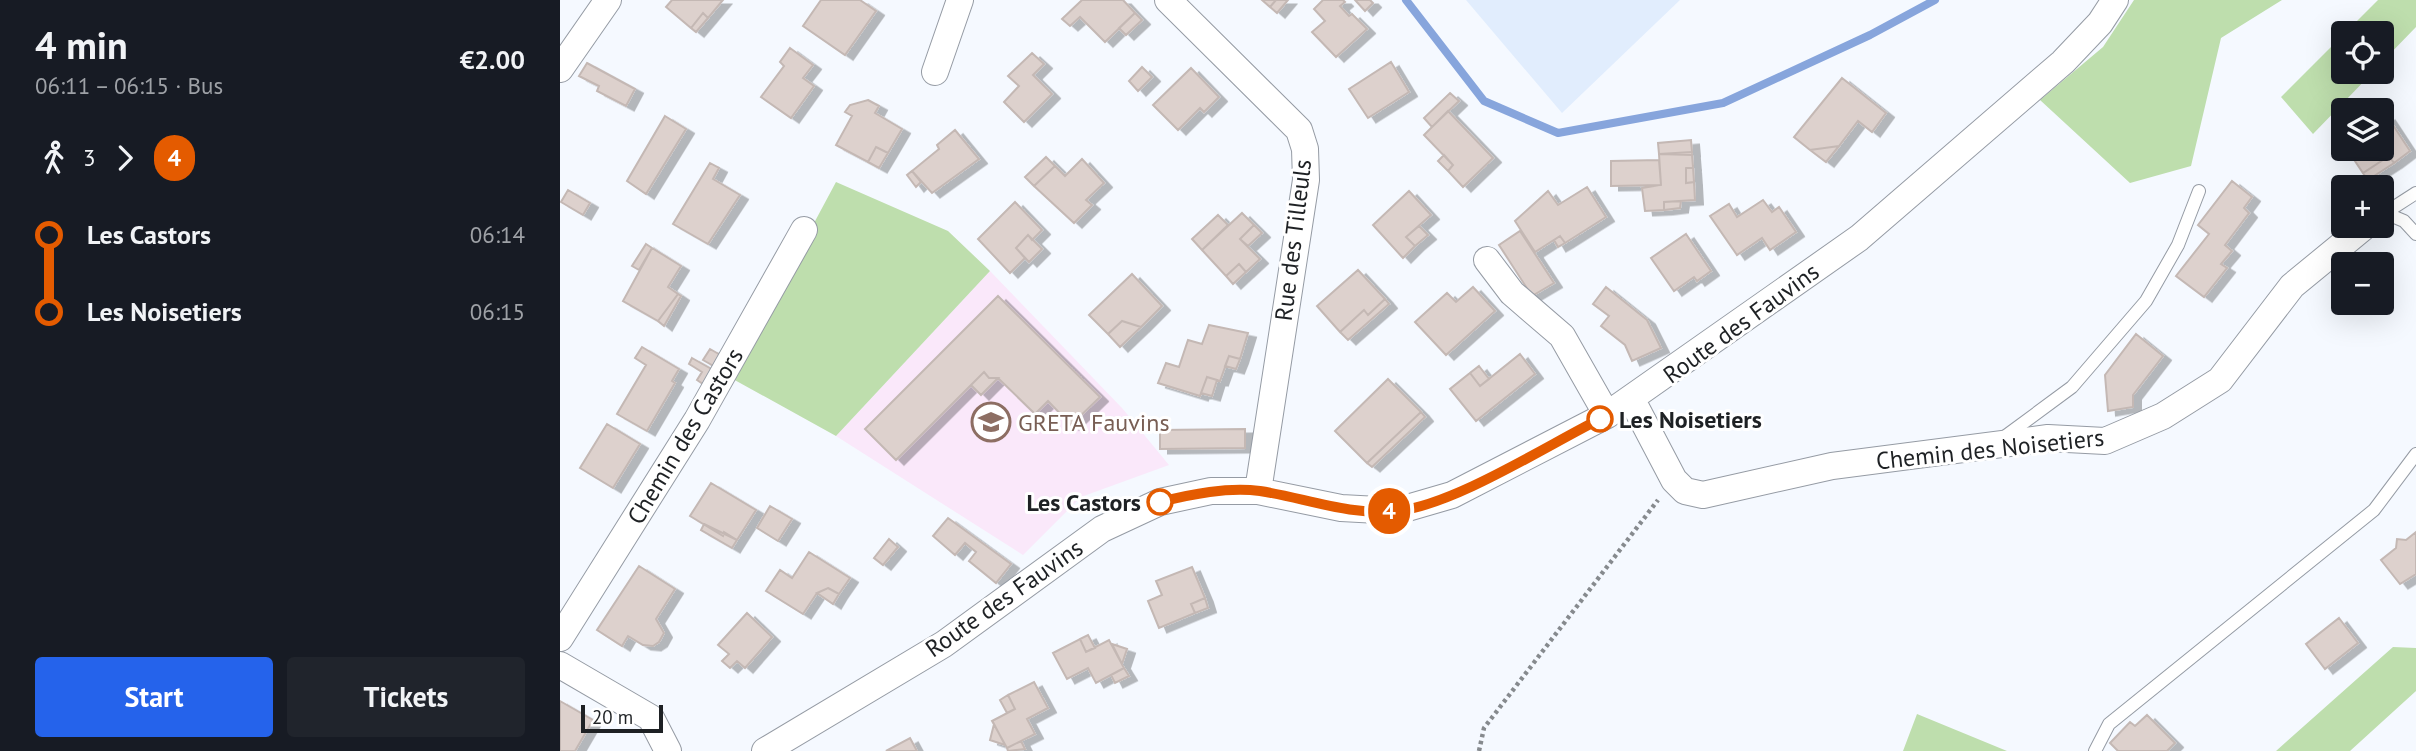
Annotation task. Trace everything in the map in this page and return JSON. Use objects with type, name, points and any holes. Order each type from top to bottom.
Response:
[{"type":"street","points":[[560,69],[608,0]]},
{"type":"street","points":[[935,72],[960,0]]},
{"type":"street","name":"Rue des Tilleuls","points":[[1168,0],[1299,130],[1306,149],[1306,180],[1258,491]]},
{"type":"street","name":"Route des Fauvins","points":[[747,751],[773,746],[944,644],[1078,545],[1128,514],[1186,495],[1258,491],[1371,512],[1397,511],[1452,495],[1607,415],[1859,238],[2063,61],[2100,23],[2115,0]]},
{"type":"street","name":"Chemin des Castors","points":[[560,638],[698,421],[804,230]]},
{"type":"street","name":"Chemin des Noisetiers","points":[[1674,480],[1685,491],[1703,495],[1832,466],[2048,438],[2105,441],[2163,416],[2220,380],[2292,286],[2352,238]]},
{"type":"street","points":[[1487,260],[1512,293],[1562,336],[1607,415]]},
{"type":"street","points":[[1632,400],[1674,480]]},
{"type":"street","points":[[560,665],[651,718],[668,751]]},
{"type":"lane","points":[[1991,446],[2072,387],[2146,301],[2178,245],[2199,191]]},
{"type":"lane","points":[[2394,207],[2416,193]]},
{"type":"lane","points":[[2394,221],[2404,222],[2416,234]]},
{"type":"lane","points":[[2095,751],[2109,724],[2374,510],[2416,454]]},
{"type":"path","points":[[1479,751],[1485,728],[1531,662],[1674,480]]},
{"type":"shaded area","points":[[1466,0],[1680,0],[1562,113]]},
{"type":"shaded area","name":"GRETA Fauvins","points":[[990,271],[1122,408],[1169,465],[1081,497],[1023,555],[836,436]]},
{"type":"green space","points":[[2134,0],[2282,0],[2221,38],[2191,166],[2130,183],[2040,100],[2103,47]]},
{"type":"green space","points":[[2378,0],[2416,0],[2416,27],[2394,50],[2394,21],[2357,21]]},
{"type":"green space","points":[[2331,47],[2331,84],[2361,84],[2348,98],[2331,98],[2331,115],[2313,134],[2281,97]]},
{"type":"green space","points":[[836,182],[948,231],[990,271],[836,436],[731,378]]},
{"type":"green space","points":[[2393,647],[2416,648],[2416,691],[2350,751],[2276,751]]},
{"type":"green space","points":[[1917,714],[2007,751],[1903,751]]},
{"type":"building","points":[[672,0],[723,0],[708,18],[703,13],[691,28],[666,7]]},
{"type":"building","points":[[821,0],[860,0],[876,11],[845,55],[803,26]]},
{"type":"building","points":[[1082,0],[1123,0],[1135,13],[1105,42],[1080,17],[1070,26],[1062,19]]},
{"type":"building","points":[[1262,0],[1276,0],[1270,7]]},
{"type":"building","points":[[1276,0],[1288,0],[1277,13],[1270,7]]},
{"type":"building","points":[[1323,0],[1343,0],[1345,2],[1340,6],[1367,29],[1336,57],[1312,32],[1325,21],[1314,9]]},
{"type":"building","points":[[1355,0],[1370,0],[1373,3],[1365,11]]},
{"type":"building","points":[[703,13],[708,18],[696,32],[691,28]]},
{"type":"building","points":[[1135,13],[1142,20],[1126,35],[1119,28]]},
{"type":"building","points":[[790,48],[813,65],[803,78],[814,86],[791,118],[761,97],[784,66],[780,62]]},
{"type":"building","points":[[1032,53],[1044,64],[1033,75],[1052,94],[1024,122],[1004,102],[1019,86],[1008,76]]},
{"type":"building","points":[[1391,62],[1409,92],[1368,118],[1349,89]]},
{"type":"building","points":[[587,63],[635,89],[626,106],[597,91],[599,86],[579,76]]},
{"type":"building","points":[[1142,67],[1152,77],[1138,91],[1129,81]]},
{"type":"building","points":[[1191,68],[1219,97],[1204,112],[1200,108],[1178,130],[1153,105]]},
{"type":"building","points":[[1842,78],[1886,113],[1872,132],[1858,121],[1839,146],[1810,150],[1794,137]]},
{"type":"building","points":[[1450,93],[1459,101],[1432,127],[1424,118]]},
{"type":"building","points":[[868,100],[879,106],[875,113],[902,129],[888,153],[876,147],[868,162],[836,145],[852,116],[845,112],[850,105]]},
{"type":"building","points":[[1448,111],[1493,158],[1463,187],[1448,171],[1453,165],[1424,135]]},
{"type":"building","points":[[665,116],[686,129],[646,194],[627,181]]},
{"type":"building","points":[[2394,127],[2410,151],[2394,163],[2393,161]]},
{"type":"building","points":[[955,130],[979,159],[932,193],[912,171],[939,149],[937,145]]},
{"type":"building","points":[[1691,140],[1692,152],[1659,154],[1658,143]]},
{"type":"building","points":[[1839,146],[1826,162],[1810,150]]},
{"type":"building","points":[[876,147],[888,153],[879,168],[868,162]]},
{"type":"building","points":[[1692,152],[1692,155],[1659,154]]},
{"type":"building","points":[[1659,154],[1692,155],[1693,167],[1686,168],[1686,183],[1694,182],[1695,200],[1664,202],[1664,210],[1645,211],[1642,188],[1661,185]]},
{"type":"building","points":[[1444,155],[1453,165],[1448,171],[1438,161]]},
{"type":"building","points":[[1046,157],[1055,166],[1034,186],[1025,177]]},
{"type":"building","points":[[1082,159],[1104,183],[1086,200],[1092,205],[1074,223],[1034,186],[1055,166],[1065,176]]},
{"type":"building","points":[[1659,160],[1661,185],[1611,186],[1611,161]]},
{"type":"building","points":[[2355,161],[2381,161],[2363,173]]},
{"type":"building","points":[[2381,161],[2394,163],[2376,175],[2363,173]]},
{"type":"building","points":[[710,163],[719,168],[713,179],[740,195],[708,244],[673,224]]},
{"type":"building","points":[[1693,167],[1694,182],[1686,183],[1686,168]]},
{"type":"building","points":[[912,171],[921,182],[916,187],[907,175]]},
{"type":"building","points":[[2232,181],[2252,197],[2244,208],[2249,213],[2225,245],[2232,251],[2221,264],[2227,268],[2204,297],[2176,276],[2209,234],[2198,225]]},
{"type":"building","points":[[1587,187],[1606,217],[1565,243],[1560,236],[1535,252],[1515,221],[1548,191],[1558,205]]},
{"type":"building","points":[[568,190],[590,203],[583,215],[561,202]]},
{"type":"building","points":[[1409,191],[1431,215],[1406,237],[1415,246],[1403,258],[1373,225]]},
{"type":"building","points":[[1763,200],[1772,212],[1779,207],[1796,232],[1770,250],[1762,238],[1737,255],[1710,216],[1729,204],[1737,217]]},
{"type":"building","points":[[1681,201],[1680,208],[1664,210],[1664,202]]},
{"type":"building","points":[[1015,202],[1042,230],[1032,240],[1028,235],[1016,248],[1025,258],[1010,273],[978,239]]},
{"type":"building","points":[[1242,213],[1254,225],[1240,239],[1260,259],[1246,272],[1239,264],[1226,276],[1202,250]]},
{"type":"building","points":[[1218,215],[1228,225],[1202,250],[1192,239]]},
{"type":"building","points":[[1254,225],[1262,233],[1248,246],[1240,239]]},
{"type":"building","points":[[1419,226],[1428,235],[1415,246],[1406,237]]},
{"type":"building","points":[[1520,231],[1554,283],[1532,296],[1499,245]]},
{"type":"building","points":[[1686,234],[1711,271],[1697,281],[1694,277],[1674,291],[1651,258]]},
{"type":"building","points":[[1028,235],[1042,249],[1029,262],[1016,248]]},
{"type":"building","points":[[1560,236],[1565,243],[1558,247],[1554,240]]},
{"type":"building","points":[[646,244],[652,248],[639,270],[632,266]]},
{"type":"building","points":[[652,248],[681,266],[668,287],[678,294],[658,321],[623,301]]},
{"type":"building","points":[[1239,264],[1246,272],[1233,284],[1226,276]]},
{"type":"building","points":[[1358,270],[1385,299],[1368,315],[1364,310],[1340,332],[1317,306]]},
{"type":"building","points":[[1132,274],[1162,306],[1141,327],[1122,321],[1108,334],[1089,315]]},
{"type":"building","points":[[1473,287],[1495,311],[1446,355],[1415,322],[1447,293],[1456,302]]},
{"type":"building","points":[[1606,287],[1647,320],[1661,348],[1632,361],[1625,345],[1601,326],[1609,316],[1593,304]]},
{"type":"building","points":[[678,294],[681,296],[664,326],[658,321]]},
{"type":"building","points":[[998,296],[1100,397],[1071,425],[1048,401],[1035,414],[998,378],[989,378],[984,372],[896,460],[865,429]]},
{"type":"building","points":[[1385,299],[1389,304],[1348,340],[1340,332],[1364,310],[1368,315]]},
{"type":"building","points":[[1122,321],[1141,327],[1120,347],[1108,334]]},
{"type":"building","points":[[1209,325],[1248,333],[1240,359],[1229,356],[1220,381],[1207,377],[1200,396],[1158,383],[1166,363],[1179,367],[1188,340],[1202,344]]},
{"type":"building","points":[[2136,334],[2163,356],[2133,395],[2133,407],[2108,411],[2105,375]]},
{"type":"building","points":[[642,347],[679,369],[672,381],[675,383],[647,431],[617,414],[646,365],[635,358]]},
{"type":"building","points":[[710,349],[724,357],[717,368],[703,360]]},
{"type":"building","points":[[1520,354],[1535,374],[1476,421],[1450,389],[1470,373],[1480,386]]},
{"type":"building","points":[[1229,356],[1240,359],[1236,369],[1225,366]]},
{"type":"building","points":[[692,358],[715,371],[706,386],[697,380],[702,372],[689,364]]},
{"type":"building","points":[[1479,366],[1489,379],[1480,386],[1470,373]]},
{"type":"building","points":[[984,372],[989,378],[998,378],[981,395],[971,385]]},
{"type":"building","points":[[1207,377],[1217,380],[1212,396],[1201,393]]},
{"type":"building","points":[[1388,379],[1421,412],[1367,463],[1335,431]]},
{"type":"building","points":[[1421,412],[1425,417],[1372,467],[1367,463]]},
{"type":"building","points":[[607,424],[640,444],[613,488],[580,468]]},
{"type":"building","points":[[1245,429],[1245,448],[1160,449],[1160,430]]},
{"type":"building","points":[[711,483],[756,510],[737,540],[724,532],[723,536],[690,516]]},
{"type":"building","points":[[770,506],[792,519],[778,541],[757,528]]},
{"type":"building","points":[[948,518],[1011,564],[996,583],[969,561],[976,552],[965,543],[955,555],[933,536]]},
{"type":"building","points":[[704,524],[737,540],[732,548],[701,530]]},
{"type":"building","points":[[2416,532],[2416,574],[2400,584],[2381,560],[2396,548],[2397,539],[2406,540]]},
{"type":"building","points":[[889,539],[898,547],[883,565],[874,558]]},
{"type":"building","points":[[809,552],[850,578],[839,594],[828,588],[817,593],[803,614],[766,591],[780,570],[792,578]]},
{"type":"building","points":[[639,566],[675,589],[656,619],[664,633],[659,642],[653,646],[643,645],[628,636],[622,646],[597,630]]},
{"type":"building","points":[[1192,567],[1205,598],[1191,604],[1195,613],[1159,628],[1148,601],[1162,595],[1156,581]]},
{"type":"building","points":[[828,588],[839,594],[833,604],[817,593]]},
{"type":"building","points":[[1205,598],[1208,608],[1195,613],[1191,604]]},
{"type":"building","points":[[747,613],[772,637],[745,668],[737,661],[730,668],[722,661],[729,654],[718,645]]},
{"type":"building","points":[[2339,618],[2358,643],[2325,669],[2306,644]]},
{"type":"building","points":[[1088,635],[1095,648],[1086,652],[1080,639]]},
{"type":"building","points":[[1080,639],[1086,652],[1109,640],[1124,668],[1096,683],[1088,668],[1067,679],[1053,653]]},
{"type":"building","points":[[1112,644],[1127,649],[1122,664]]},
{"type":"building","points":[[1124,668],[1129,676],[1115,683],[1111,675]]},
{"type":"building","points":[[1034,682],[1048,708],[1027,719],[1035,734],[1007,748],[992,721],[1015,709],[1008,695]]},
{"type":"building","points":[[1008,695],[1015,709],[1007,713],[1000,700]]},
{"type":"building","points":[[560,701],[593,720],[575,751],[560,751]]},
{"type":"building","points":[[2147,715],[2175,743],[2167,751],[2118,751],[2110,743],[2130,722],[2135,726]]},
{"type":"building","points":[[994,724],[1005,745],[990,740]]},
{"type":"building","points":[[910,738],[917,751],[886,751]]},
{"type":"building","points":[[1021,741],[1025,749],[1008,751],[1007,748]]},
{"type":"waterway","points":[[1406,0],[1484,101],[1558,133],[1723,103],[1870,35],[1935,0]]},
{"type":"bus line","name":"4","points":[[1160,502],[1211,491],[1258,491],[1341,508],[1371,512],[1397,511],[1452,495],[1600,419]]},
{"type":"place","name":"Les Noisetiers","points":[[1600,419]]},
{"type":"place","name":"GRETA Fauvins","points":[[991,422]]},
{"type":"place","name":"Les Castors","points":[[1160,502]]}]
